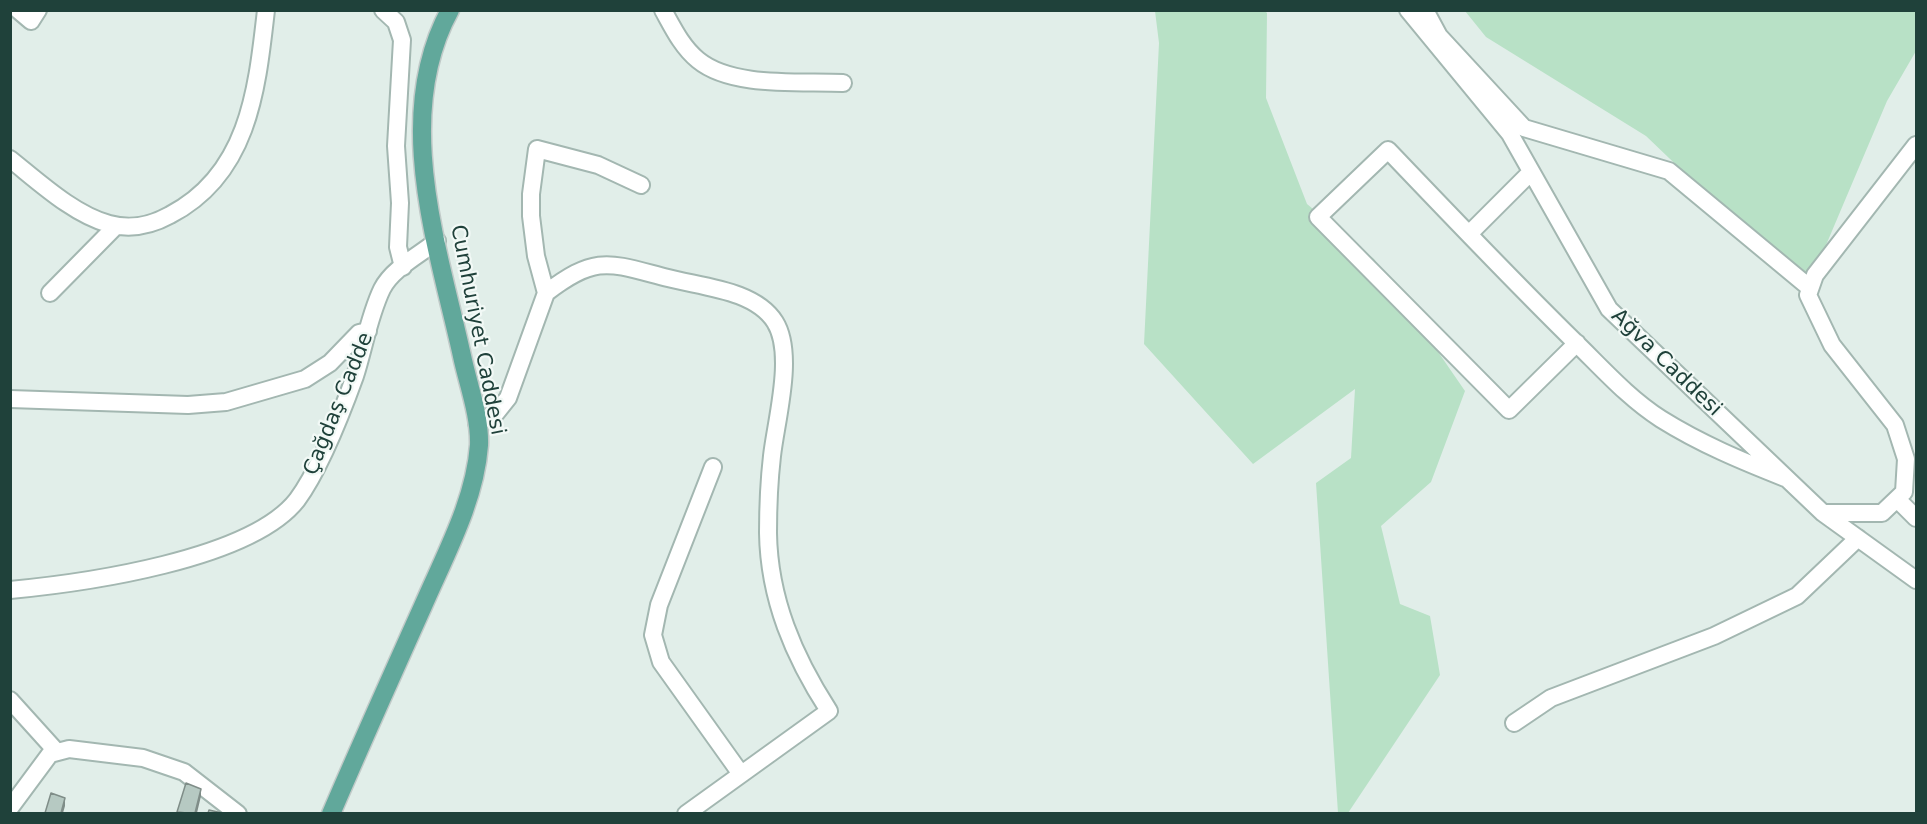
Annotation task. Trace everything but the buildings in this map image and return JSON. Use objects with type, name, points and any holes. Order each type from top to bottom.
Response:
[{"type":"main road","name":"Cumhuriyet Caddesi","points":[[331,813],[458,525],[477,468],[477,423],[437,242],[425,171],[423,106],[435,45],[450,10]]},
{"type":"street","points":[[18,10],[31,21],[38,10]]},
{"type":"street","points":[[10,159],[74,206],[98,220],[116,226],[139,228],[171,215],[199,196],[220,172],[239,141],[254,101],[266,10]]},
{"type":"street","points":[[383,10],[396,22],[402,40],[396,146],[400,203],[398,247],[404,267]]},
{"type":"street","points":[[663,10],[688,51],[720,73],[744,78],[843,83]]},
{"type":"street","name":"Ağva Caddesi","points":[[1408,10],[1510,134],[1609,309],[1823,513],[1917,580]]},
{"type":"street","points":[[1425,10],[1439,36],[1524,128],[1669,171],[1810,288]]},
{"type":"street","points":[[1823,513],[1882,513],[1904,492],[1906,459],[1896,425],[1832,345],[1808,295],[1815,275],[1917,145]]},
{"type":"street","points":[[477,423],[496,413],[508,398],[546,293],[536,256],[531,216],[537,149],[598,165],[640,185]]},
{"type":"street","points":[[1577,343],[1509,410],[1318,217],[1388,150],[1628,393],[1660,418],[1711,448],[1785,478]]},
{"type":"street","points":[[1469,234],[1531,172]]},
{"type":"street","points":[[50,293],[116,226]]},
{"type":"street","name":"Çağdaş Cadde","points":[[10,590],[118,574],[186,558],[235,543],[267,526],[296,501],[318,465],[354,379],[382,288],[404,267],[437,242]]},
{"type":"street","points":[[546,293],[582,268],[606,265],[636,270],[743,298],[762,308],[779,330],[783,379],[768,509],[771,577],[790,640],[801,665],[829,711],[690,812]]},
{"type":"street","points":[[10,399],[188,405],[226,402],[305,379],[330,363],[359,333],[368,331]]},
{"type":"street","points":[[713,467],[659,605],[653,635],[661,662],[741,774]]},
{"type":"street","points":[[1897,499],[1917,518]]},
{"type":"street","points":[[1514,723],[1551,698],[1714,636],[1797,596],[1858,538]]},
{"type":"street","points":[[10,700],[57,752]]},
{"type":"street","points":[[10,808],[50,754],[69,748],[105,751],[143,758],[184,771],[238,813]]},
{"type":"green space","points":[[1155,11],[1265,11],[1267,13],[1266,98],[1307,204],[1374,259],[1465,391],[1431,482],[1381,526],[1400,604],[1430,616],[1440,675],[1348,813],[1338,813],[1316,483],[1351,458],[1355,389],[1253,464],[1144,344],[1159,43]]},
{"type":"green space","points":[[1465,11],[1916,11],[1916,51],[1887,101],[1807,290],[1646,136],[1486,37]]}]
